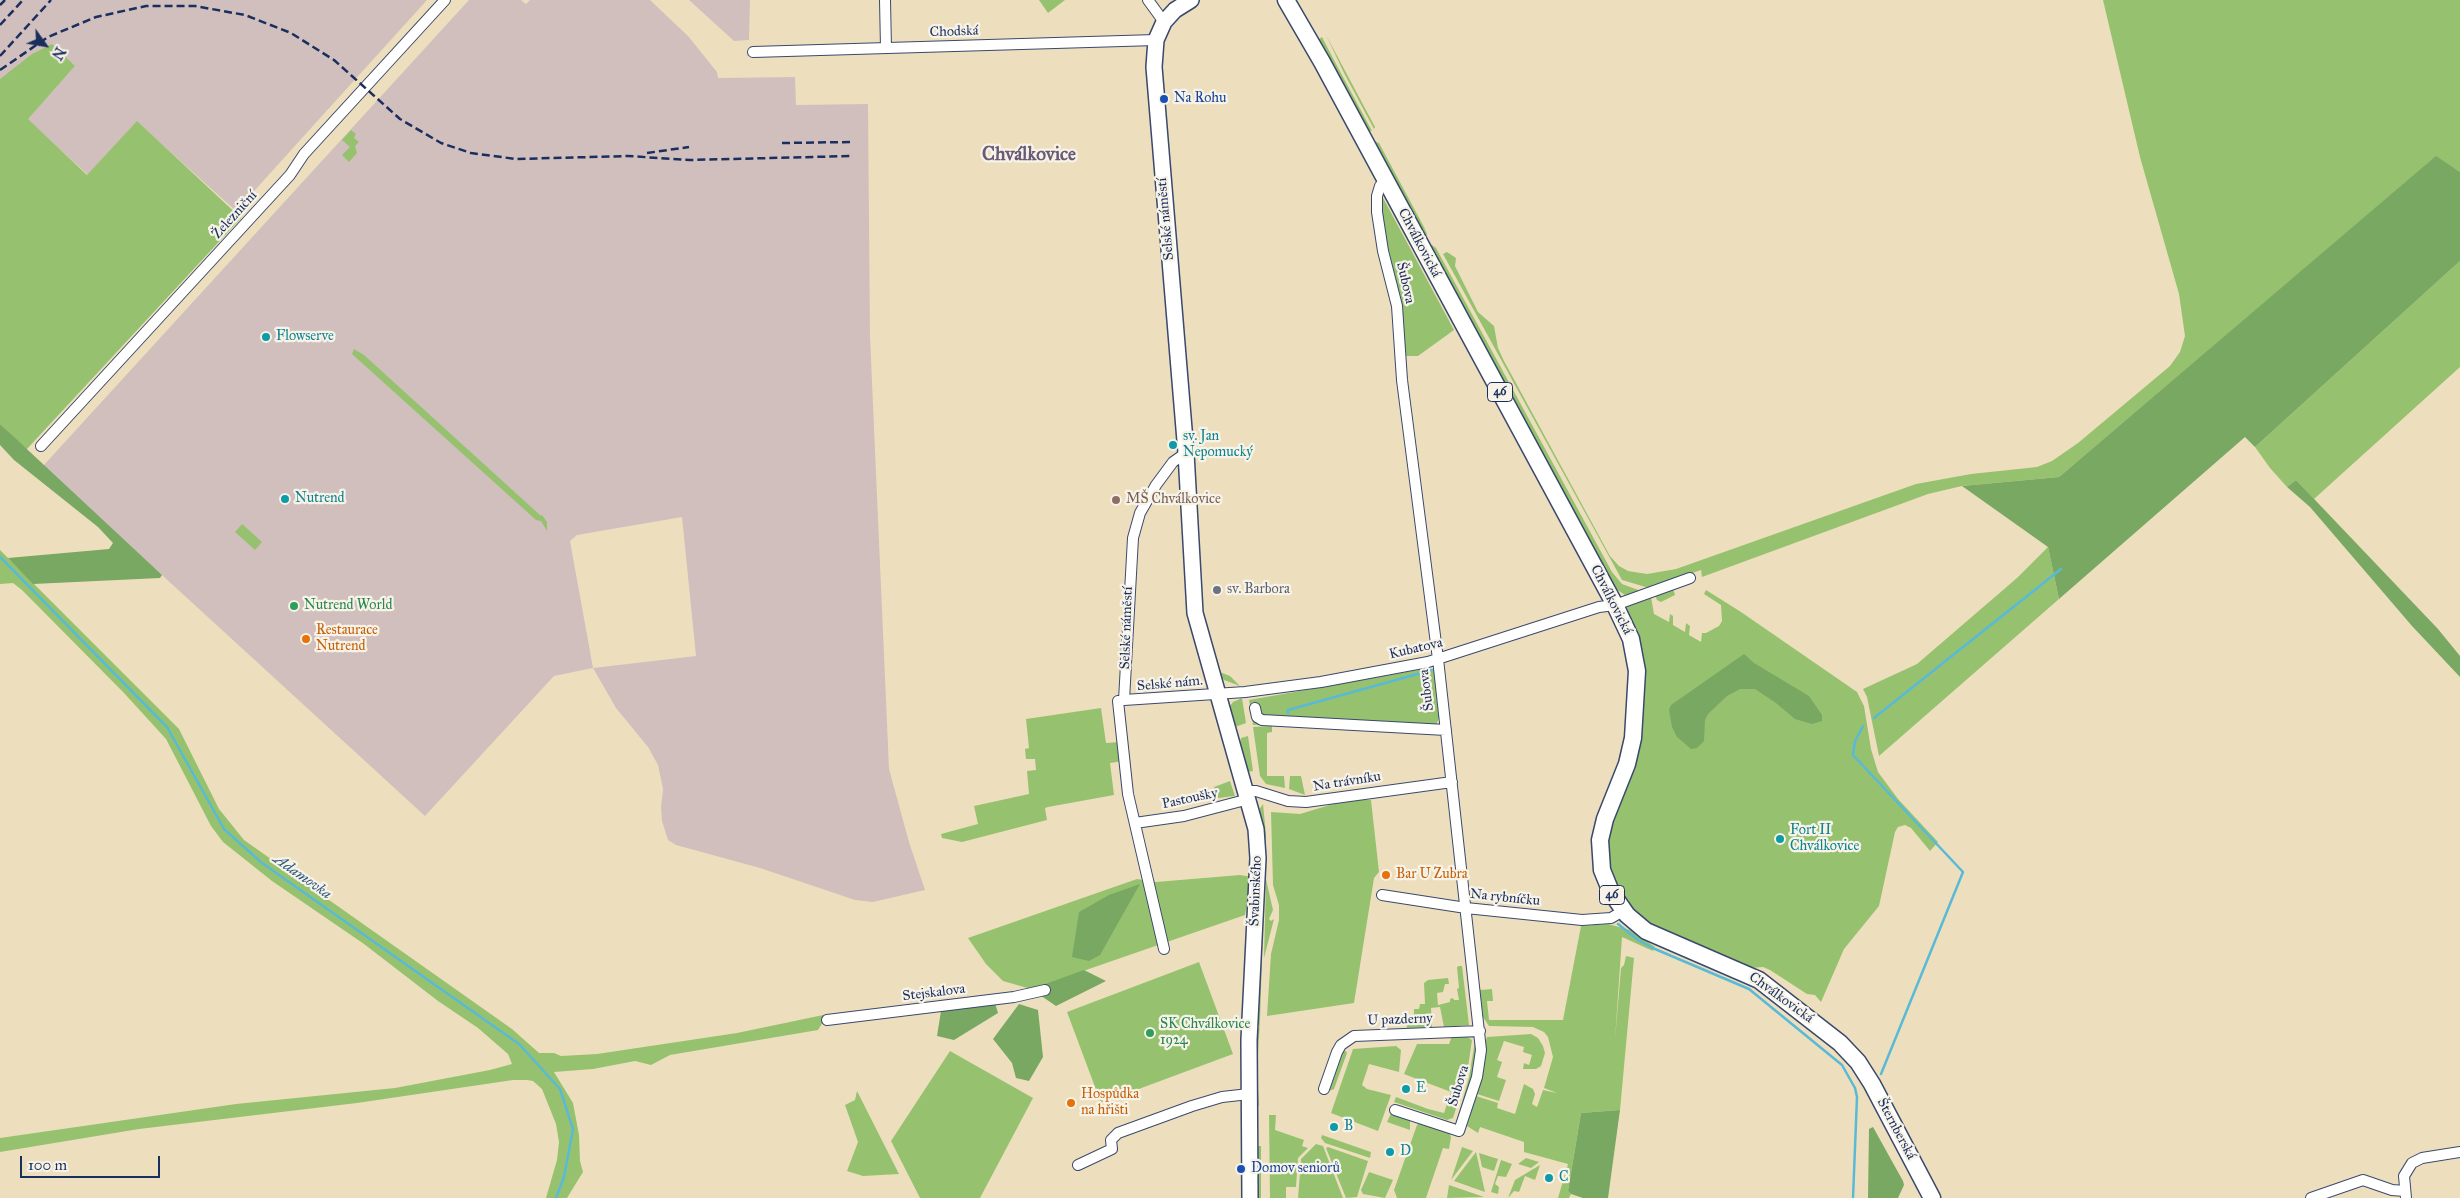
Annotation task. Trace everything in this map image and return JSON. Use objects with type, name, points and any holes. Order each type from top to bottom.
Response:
[{"type":"main road","name":"Chválkovická","points":[[1286,0],[1322,62],[1615,605],[1633,646],[1637,685],[1630,752],[1604,823],[1600,852],[1607,885],[1623,911],[1640,927],[1658,937],[1738,969],[1759,980],[1826,1031],[1858,1062]]},
{"type":"main road","name":"Chválkovická","points":[[1294,0],[1322,62]]},
{"type":"main road","name":"Šternberská","points":[[1858,1062],[1872,1084],[1932,1198]]},
{"type":"street","name":"Železniční","points":[[41,446],[290,175],[304,154],[445,0]]},
{"type":"street","points":[[885,0],[886,48]]},
{"type":"street","points":[[1148,0],[1164,22]]},
{"type":"street","name":"Selské náměstí","points":[[1191,0],[1175,10],[1164,22],[1156,40],[1154,67],[1186,453],[1195,613],[1218,693]]},
{"type":"street","name":"Chodská","points":[[753,52],[1156,40]]},
{"type":"street","name":"Šubova","points":[[1385,180],[1380,186],[1377,196],[1377,212],[1383,251],[1397,306],[1402,380],[1438,659],[1481,1050],[1479,1072],[1459,1131],[1395,1110]]},
{"type":"street","name":"Selské náměstí","points":[[1164,949],[1128,794],[1121,701],[1133,538],[1140,513],[1156,485],[1173,462],[1186,453]]},
{"type":"street","name":"Kubatova","points":[[1218,693],[1245,692],[1321,682],[1438,659],[1599,607],[1615,605],[1690,578]]},
{"type":"street","name":"Selské nám.","points":[[1121,701],[1218,693]]},
{"type":"street","name":"Švabinského","points":[[1218,693],[1248,795],[1256,829],[1258,858],[1249,1040],[1250,1198]]},
{"type":"street","points":[[1255,708],[1257,717],[1262,720],[1446,730]]},
{"type":"street","name":"Na trávníku","points":[[1248,795],[1256,791],[1288,801],[1306,802],[1452,782]]},
{"type":"street","name":"Pastoušky","points":[[1135,823],[1184,816],[1248,795]]},
{"type":"street","name":"Na rybníčku","points":[[1382,895],[1466,908],[1589,921],[1611,918],[1623,911]]},
{"type":"street","name":"Stejskalova","points":[[827,1020],[1014,997],[1044,990]]},
{"type":"street","name":"U pazderny","points":[[1324,1089],[1337,1052],[1341,1045],[1354,1036],[1480,1031]]},
{"type":"street","points":[[1078,1165],[1112,1149],[1111,1140],[1118,1134],[1200,1103],[1222,1097],[1249,1094]]},
{"type":"street","points":[[2311,1198],[2363,1180],[2406,1194],[2404,1176],[2412,1163],[2422,1158],[2460,1152]]},
{"type":"shaded area","points":[[0,0],[427,0],[236,211],[137,122],[88,175],[27,119],[75,66],[0,79]]},
{"type":"shaded area","points":[[469,0],[521,0],[526,4],[530,0],[650,0],[688,36],[717,72],[718,78],[795,77],[796,105],[868,104],[870,336],[889,769],[909,842],[925,890],[873,902],[855,900],[760,868],[676,845],[668,840],[662,821],[663,789],[658,765],[648,747],[616,708],[593,668],[554,676],[425,816],[43,466]],"holes":[[[682,517],[696,656],[593,668],[570,541],[577,535]]]},
{"type":"shaded area","points":[[689,0],[750,0],[749,40],[734,41]]},
{"type":"green space","points":[[1039,0],[1065,0],[1048,13]]},
{"type":"green space","points":[[2103,0],[2460,0],[2460,172],[2436,157],[2059,477],[1962,486],[1928,494],[1702,577],[1701,570],[1649,588],[1622,580],[1443,254],[1447,252],[1456,258],[1455,266],[1478,312],[1494,326],[1498,348],[1504,361],[1610,556],[1619,566],[1628,571],[1647,574],[1676,569],[1916,484],[1971,474],[2037,467],[2052,461],[2078,443],[2170,366],[2180,352],[2185,336],[2179,294],[2140,157]]},
{"type":"green space","points":[[1326,35],[1375,127],[1374,129],[1344,73]]},
{"type":"green space","points":[[1322,37],[1372,131],[1366,130],[1319,44],[1319,39]]},
{"type":"green space","points":[[52,44],[75,66],[28,119],[87,175],[137,121],[241,218],[26,450],[0,424],[0,79],[32,54]]},
{"type":"green space","points":[[351,130],[356,134],[354,138],[359,142],[355,146],[357,153],[349,162],[342,155],[350,147],[342,140]]},
{"type":"green space","points":[[1374,141],[1379,143],[1424,227],[1427,234],[1425,239]]},
{"type":"green space","points":[[2436,156],[2460,172],[2460,261],[2255,447],[2245,437],[2059,599],[2048,547],[1962,486],[2059,477]]},
{"type":"green space","points":[[1383,195],[1472,352],[1470,355],[1422,266]]},
{"type":"green space","points":[[1382,196],[1454,330],[1418,356],[1403,356],[1402,306],[1379,203]]},
{"type":"green space","points":[[1432,245],[1436,248],[1612,572],[1622,584],[1641,591],[1625,595],[1613,587],[1429,246]]},
{"type":"green space","points":[[2460,261],[2460,367],[2314,499],[2296,480],[2287,487],[2255,447]]},
{"type":"green space","points":[[354,349],[364,355],[542,515],[547,522],[547,531],[541,521],[536,520],[352,354]]},
{"type":"green space","points":[[0,424],[162,575],[160,578],[33,584],[8,558],[109,549],[113,543],[98,527],[14,460],[0,445]]},
{"type":"green space","points":[[2296,480],[2438,629],[2460,656],[2460,677],[2412,626],[2310,507],[2287,487]]},
{"type":"green space","points":[[242,524],[262,542],[255,550],[235,532]]},
{"type":"green space","points":[[2048,547],[2059,599],[1879,756],[1867,697],[1863,689],[1917,664],[2017,578]]},
{"type":"green space","points":[[0,550],[179,729],[219,809],[244,840],[512,1029],[539,1053],[554,1053],[561,1056],[597,1054],[737,1033],[828,1014],[818,1030],[670,1055],[651,1065],[635,1061],[593,1069],[554,1072],[573,1103],[583,1172],[567,1198],[546,1198],[557,1160],[559,1142],[556,1124],[542,1089],[533,1081],[527,1080],[513,1080],[357,1103],[139,1129],[0,1152],[0,1138],[236,1104],[395,1088],[512,1064],[508,1054],[478,1028],[438,1001],[364,944],[272,881],[223,842],[211,826],[166,739],[124,693],[22,590],[13,583],[0,584]]},
{"type":"green space","points":[[1673,588],[1675,595],[1661,602],[1657,600],[1655,595]]},
{"type":"green space","points":[[1706,590],[1857,692],[1864,706],[1871,749],[1878,772],[1898,799],[1938,842],[1930,851],[1911,828],[1905,825],[1898,827],[1895,832],[1879,906],[1844,949],[1821,1002],[1815,995],[1807,994],[1770,970],[1763,967],[1751,968],[1666,935],[1641,918],[1621,898],[1609,871],[1608,831],[1635,753],[1627,606],[1629,603],[1651,597],[1654,614],[1669,622],[1670,614],[1673,616],[1673,625],[1685,632],[1686,623],[1690,626],[1689,635],[1701,642],[1702,633],[1706,633],[1719,626],[1722,621],[1721,605],[1704,594]]},
{"type":"green space","points":[[1744,654],[1754,663],[1809,696],[1822,715],[1822,721],[1812,724],[1795,719],[1755,689],[1740,689],[1727,696],[1708,714],[1705,720],[1704,741],[1697,748],[1691,749],[1677,737],[1672,727],[1669,710],[1671,705]]},
{"type":"green space","points":[[1429,668],[1436,673],[1440,716],[1436,725],[1325,721],[1264,715],[1253,707],[1254,722],[1275,724],[1253,725],[1249,700]]},
{"type":"green space","points":[[1217,671],[1230,676],[1240,686],[1224,680]]},
{"type":"green space","points":[[1242,698],[1246,723],[1235,727],[1230,706],[1233,702]]},
{"type":"green space","points":[[1101,708],[1106,743],[1120,742],[1123,761],[1110,763],[1114,795],[1048,807],[1045,808],[1047,820],[962,842],[942,838],[941,834],[978,824],[974,806],[1029,794],[1027,771],[1036,770],[1035,759],[1026,759],[1025,749],[1029,748],[1026,719]]},
{"type":"green space","points":[[1272,726],[1272,732],[1267,733],[1267,776],[1284,776],[1285,788],[1266,784],[1260,776],[1253,727]]},
{"type":"green space","points":[[1248,736],[1253,771],[1248,772],[1240,743],[1241,738]]},
{"type":"green space","points":[[1290,776],[1301,776],[1305,795],[1289,789]]},
{"type":"green space","points":[[1230,781],[1235,796],[1218,798],[1214,787]]},
{"type":"green space","points":[[1371,800],[1379,872],[1374,878],[1354,1003],[1267,1016],[1271,954],[1279,920],[1279,905],[1273,885],[1271,812],[1300,814],[1333,804]]},
{"type":"green space","points":[[1263,804],[1266,835],[1260,1020],[1257,1072],[1259,1106],[1253,1103],[1254,1030],[1259,1028],[1259,1025],[1254,1022],[1259,810]]},
{"type":"green space","points":[[1240,875],[1252,877],[1245,915],[1031,989],[1003,981],[986,964],[968,938],[1137,879],[1156,882]]},
{"type":"green space","points":[[1266,879],[1273,910],[1269,919],[1271,921],[1274,919],[1264,958]]},
{"type":"green space","points":[[1140,884],[1100,955],[1089,961],[1072,957],[1079,912],[1109,895]]},
{"type":"green space","points":[[1608,924],[1630,930],[1655,947],[1653,951],[1622,937],[1615,1040],[1621,968],[1624,965],[1626,956],[1634,958],[1620,1110],[1581,1113],[1568,1191],[1571,1194],[1569,1198],[1558,1198],[1568,1164],[1524,1152],[1524,1142],[1480,1127],[1478,1133],[1467,1126],[1476,1096],[1498,1103],[1497,1108],[1515,1114],[1524,1084],[1533,1089],[1535,1094],[1532,1104],[1537,1107],[1543,1090],[1557,1093],[1544,1088],[1553,1057],[1548,1037],[1544,1032],[1533,1027],[1489,1026],[1483,1017],[1480,990],[1492,989],[1493,1001],[1487,1001],[1489,1020],[1563,1020],[1581,926]]},
{"type":"green space","name":"SK Chválkovice 1924","points":[[1199,962],[1233,1054],[1101,1103],[1067,1012]]},
{"type":"green space","points":[[1462,966],[1469,1025],[1444,1027],[1440,1007],[1431,1008],[1432,1027],[1407,1028],[1406,1021],[1414,1020],[1414,1009],[1419,1009],[1420,1004],[1425,1004],[1424,983],[1428,980],[1448,978],[1449,984],[1445,984],[1443,992],[1437,993],[1438,1005],[1450,1002],[1450,999],[1453,998],[1454,1000],[1459,1000],[1457,967]]},
{"type":"green space","points":[[1084,970],[1106,981],[1056,1006],[1031,989]]},
{"type":"green space","points":[[995,1003],[998,1013],[954,1040],[937,1036],[941,1011]]},
{"type":"green space","points":[[1019,1004],[1038,1010],[1043,1057],[1029,1081],[1016,1078],[1012,1063],[993,1039]]},
{"type":"green space","points":[[1531,1034],[1538,1038],[1543,1046],[1545,1053],[1541,1066],[1536,1069],[1523,1069],[1524,1063],[1529,1065],[1532,1055],[1523,1052],[1524,1047],[1504,1041],[1497,1060],[1502,1062],[1497,1077],[1506,1080],[1499,1101],[1477,1094],[1484,1066],[1487,1037]]},
{"type":"green space","points":[[1452,1036],[1466,1036],[1472,1040],[1467,1074],[1453,1118],[1447,1120],[1394,1102],[1396,1097],[1444,1113],[1451,1092],[1404,1074],[1417,1044],[1449,1044]]},
{"type":"green space","points":[[1475,1041],[1477,1053],[1474,1072],[1457,1120],[1469,1077]]},
{"type":"green space","points":[[1396,1046],[1401,1050],[1399,1072],[1369,1064],[1362,1085],[1367,1089],[1391,1095],[1378,1131],[1331,1113],[1353,1049]]},
{"type":"green space","points":[[1344,1049],[1347,1053],[1334,1089],[1327,1092],[1341,1050]]},
{"type":"green space","points":[[950,1051],[1033,1098],[980,1198],[920,1198],[891,1141]]},
{"type":"green space","points":[[857,1091],[899,1174],[863,1176],[847,1171],[858,1142],[845,1105],[855,1100]]},
{"type":"green space","points":[[1620,1110],[1608,1198],[1583,1198],[1571,1194],[1568,1191],[1581,1113]]},
{"type":"green space","points":[[1392,1111],[1410,1120],[1410,1130],[1387,1122]]},
{"type":"green space","points":[[1269,1115],[1276,1115],[1275,1130],[1304,1140],[1302,1146],[1308,1148],[1298,1158],[1296,1187],[1286,1187],[1286,1198],[1270,1198]]},
{"type":"green space","points":[[1422,1121],[1449,1132],[1451,1137],[1449,1149],[1443,1148],[1426,1198],[1397,1198],[1394,1190],[1417,1125]]},
{"type":"green space","points":[[1873,1127],[1903,1181],[1904,1185],[1898,1198],[1868,1198],[1869,1129]]},
{"type":"green space","points":[[1322,1135],[1371,1152],[1370,1158],[1325,1143],[1321,1138]]},
{"type":"green space","points":[[1316,1144],[1323,1146],[1343,1198],[1298,1198],[1301,1159]]},
{"type":"green space","points":[[1254,1146],[1261,1146],[1261,1198],[1256,1198]]},
{"type":"green space","points":[[1328,1147],[1368,1161],[1357,1197],[1346,1198],[1326,1148]]},
{"type":"green space","points":[[1462,1147],[1473,1151],[1451,1180]]},
{"type":"green space","points":[[1476,1152],[1485,1192],[1454,1181]]},
{"type":"green space","points":[[1479,1153],[1498,1159],[1494,1171],[1482,1167]]},
{"type":"green space","points":[[1526,1158],[1539,1162],[1531,1168],[1518,1164]]},
{"type":"green space","points":[[1501,1160],[1512,1164],[1506,1177],[1498,1176],[1495,1184],[1499,1187],[1498,1194],[1491,1192]]},
{"type":"green space","points":[[1540,1165],[1535,1180],[1525,1176],[1519,1192],[1514,1191],[1508,1198],[1515,1180]]},
{"type":"green space","points":[[1369,1172],[1393,1180],[1385,1198],[1363,1194],[1361,1190]]},
{"type":"green space","points":[[1449,1185],[1484,1197],[1447,1198]]},
{"type":"waterway","name":"Adamovka","points":[[0,557],[167,727],[224,829],[262,863],[519,1044],[560,1089],[573,1129],[564,1177],[556,1198]]},
{"type":"waterway","points":[[1874,718],[2061,569]]},
{"type":"waterway","points":[[1288,713],[1288,710],[1432,670]]},
{"type":"waterway","points":[[1863,726],[1855,741],[1853,755],[1963,872],[1881,1074]]},
{"type":"waterway","points":[[1618,924],[1638,940],[1655,949],[1749,989],[1842,1065],[1855,1088],[1857,1097],[1853,1198]]},
{"type":"railway","points":[[0,5],[5,0]]},
{"type":"railway","points":[[0,25],[23,0]]},
{"type":"railway","points":[[0,56],[51,0]]},
{"type":"railway","points":[[0,70],[48,37],[96,17],[146,6],[195,6],[245,15],[291,33],[334,60],[400,119],[441,143],[471,153],[516,159],[628,156],[690,160],[852,156]]},
{"type":"railway","points":[[782,143],[851,142]]},
{"type":"railway","points":[[647,153],[689,147]]},
{"type":"place","name":"Na Rohu","points":[[1164,99]]},
{"type":"place","name":"Flowserve","points":[[266,337]]},
{"type":"place","name":"sv. Jan Nepomucký","points":[[1173,445]]},
{"type":"place","name":"Nutrend","points":[[285,499]]},
{"type":"place","name":"MŠ Chválkovice","points":[[1116,500]]},
{"type":"place","name":"sv. Barbora","points":[[1217,590]]},
{"type":"place","name":"Nutrend World","points":[[294,606]]},
{"type":"place","name":"Restaurace Nutrend","points":[[306,639]]},
{"type":"place","name":"Fort II Chválkovice","points":[[1780,839]]},
{"type":"place","name":"Bar U Zubra","points":[[1386,875]]},
{"type":"place","name":"SK Chválkovice 1924","points":[[1150,1033]]},
{"type":"place","name":"E","points":[[1406,1089]]},
{"type":"place","name":"Hospůdka na hřišti","points":[[1071,1103]]},
{"type":"place","name":"B","points":[[1334,1127]]},
{"type":"place","name":"D","points":[[1390,1152]]},
{"type":"place","name":"Domov seniorů","points":[[1241,1169]]},
{"type":"place","name":"C","points":[[1549,1178]]},
{"type":"district","name":"Chválkovice","points":[[1029,155]]}]
